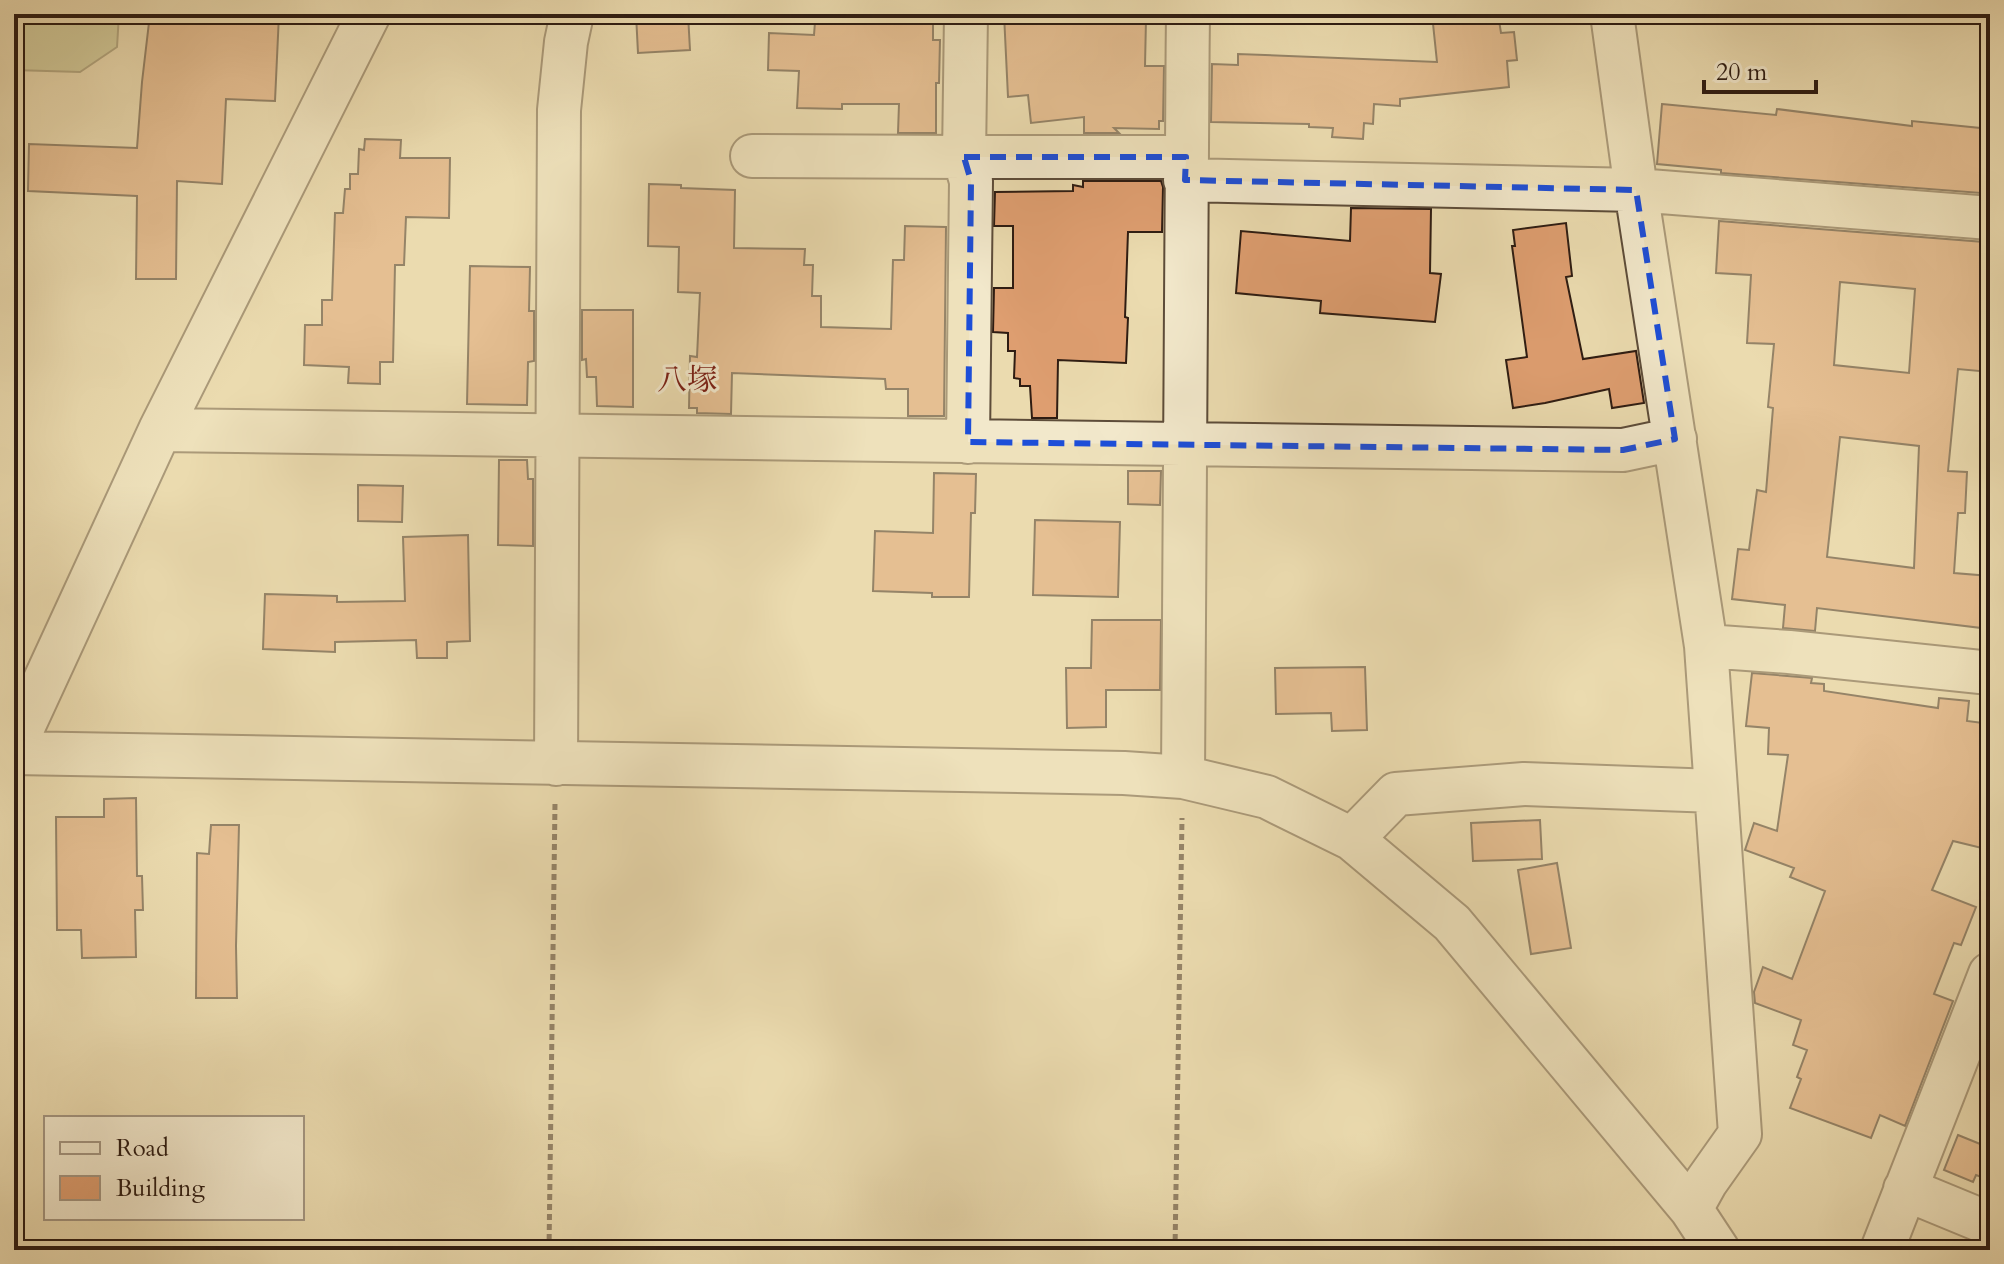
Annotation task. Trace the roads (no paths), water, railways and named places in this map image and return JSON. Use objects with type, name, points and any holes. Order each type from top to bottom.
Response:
[{"type":"street","points":[[14,747],[160,430],[369,14]]},
{"type":"street","points":[[556,764],[559,110],[572,14]]},
{"type":"street","points":[[966,14],[964,157],[971,181],[968,442]]},
{"type":"street","points":[[1183,777],[1188,14]]},
{"type":"street","points":[[1612,14],[1706,646],[1740,1134],[1691,1209]]},
{"type":"street","points":[[752,156],[964,157],[1636,190],[1990,218]]},
{"type":"street","points":[[160,430],[1623,450],[1675,439]]},
{"type":"street","points":[[1706,646],[1990,673]]},
{"type":"street","points":[[14,753],[1124,773],[1183,777],[1267,797],[1352,839],[1452,923],[1691,1209],[1718,1250]]},
{"type":"street","points":[[1352,839],[1396,794],[1524,784],[1715,791]]},
{"type":"street","points":[[1882,1250],[1905,1189],[1982,1020],[1990,974]]},
{"type":"street","points":[[1905,1189],[1990,1224]]},
{"type":"district","name":"八塚","points":[[687,380]]}]
